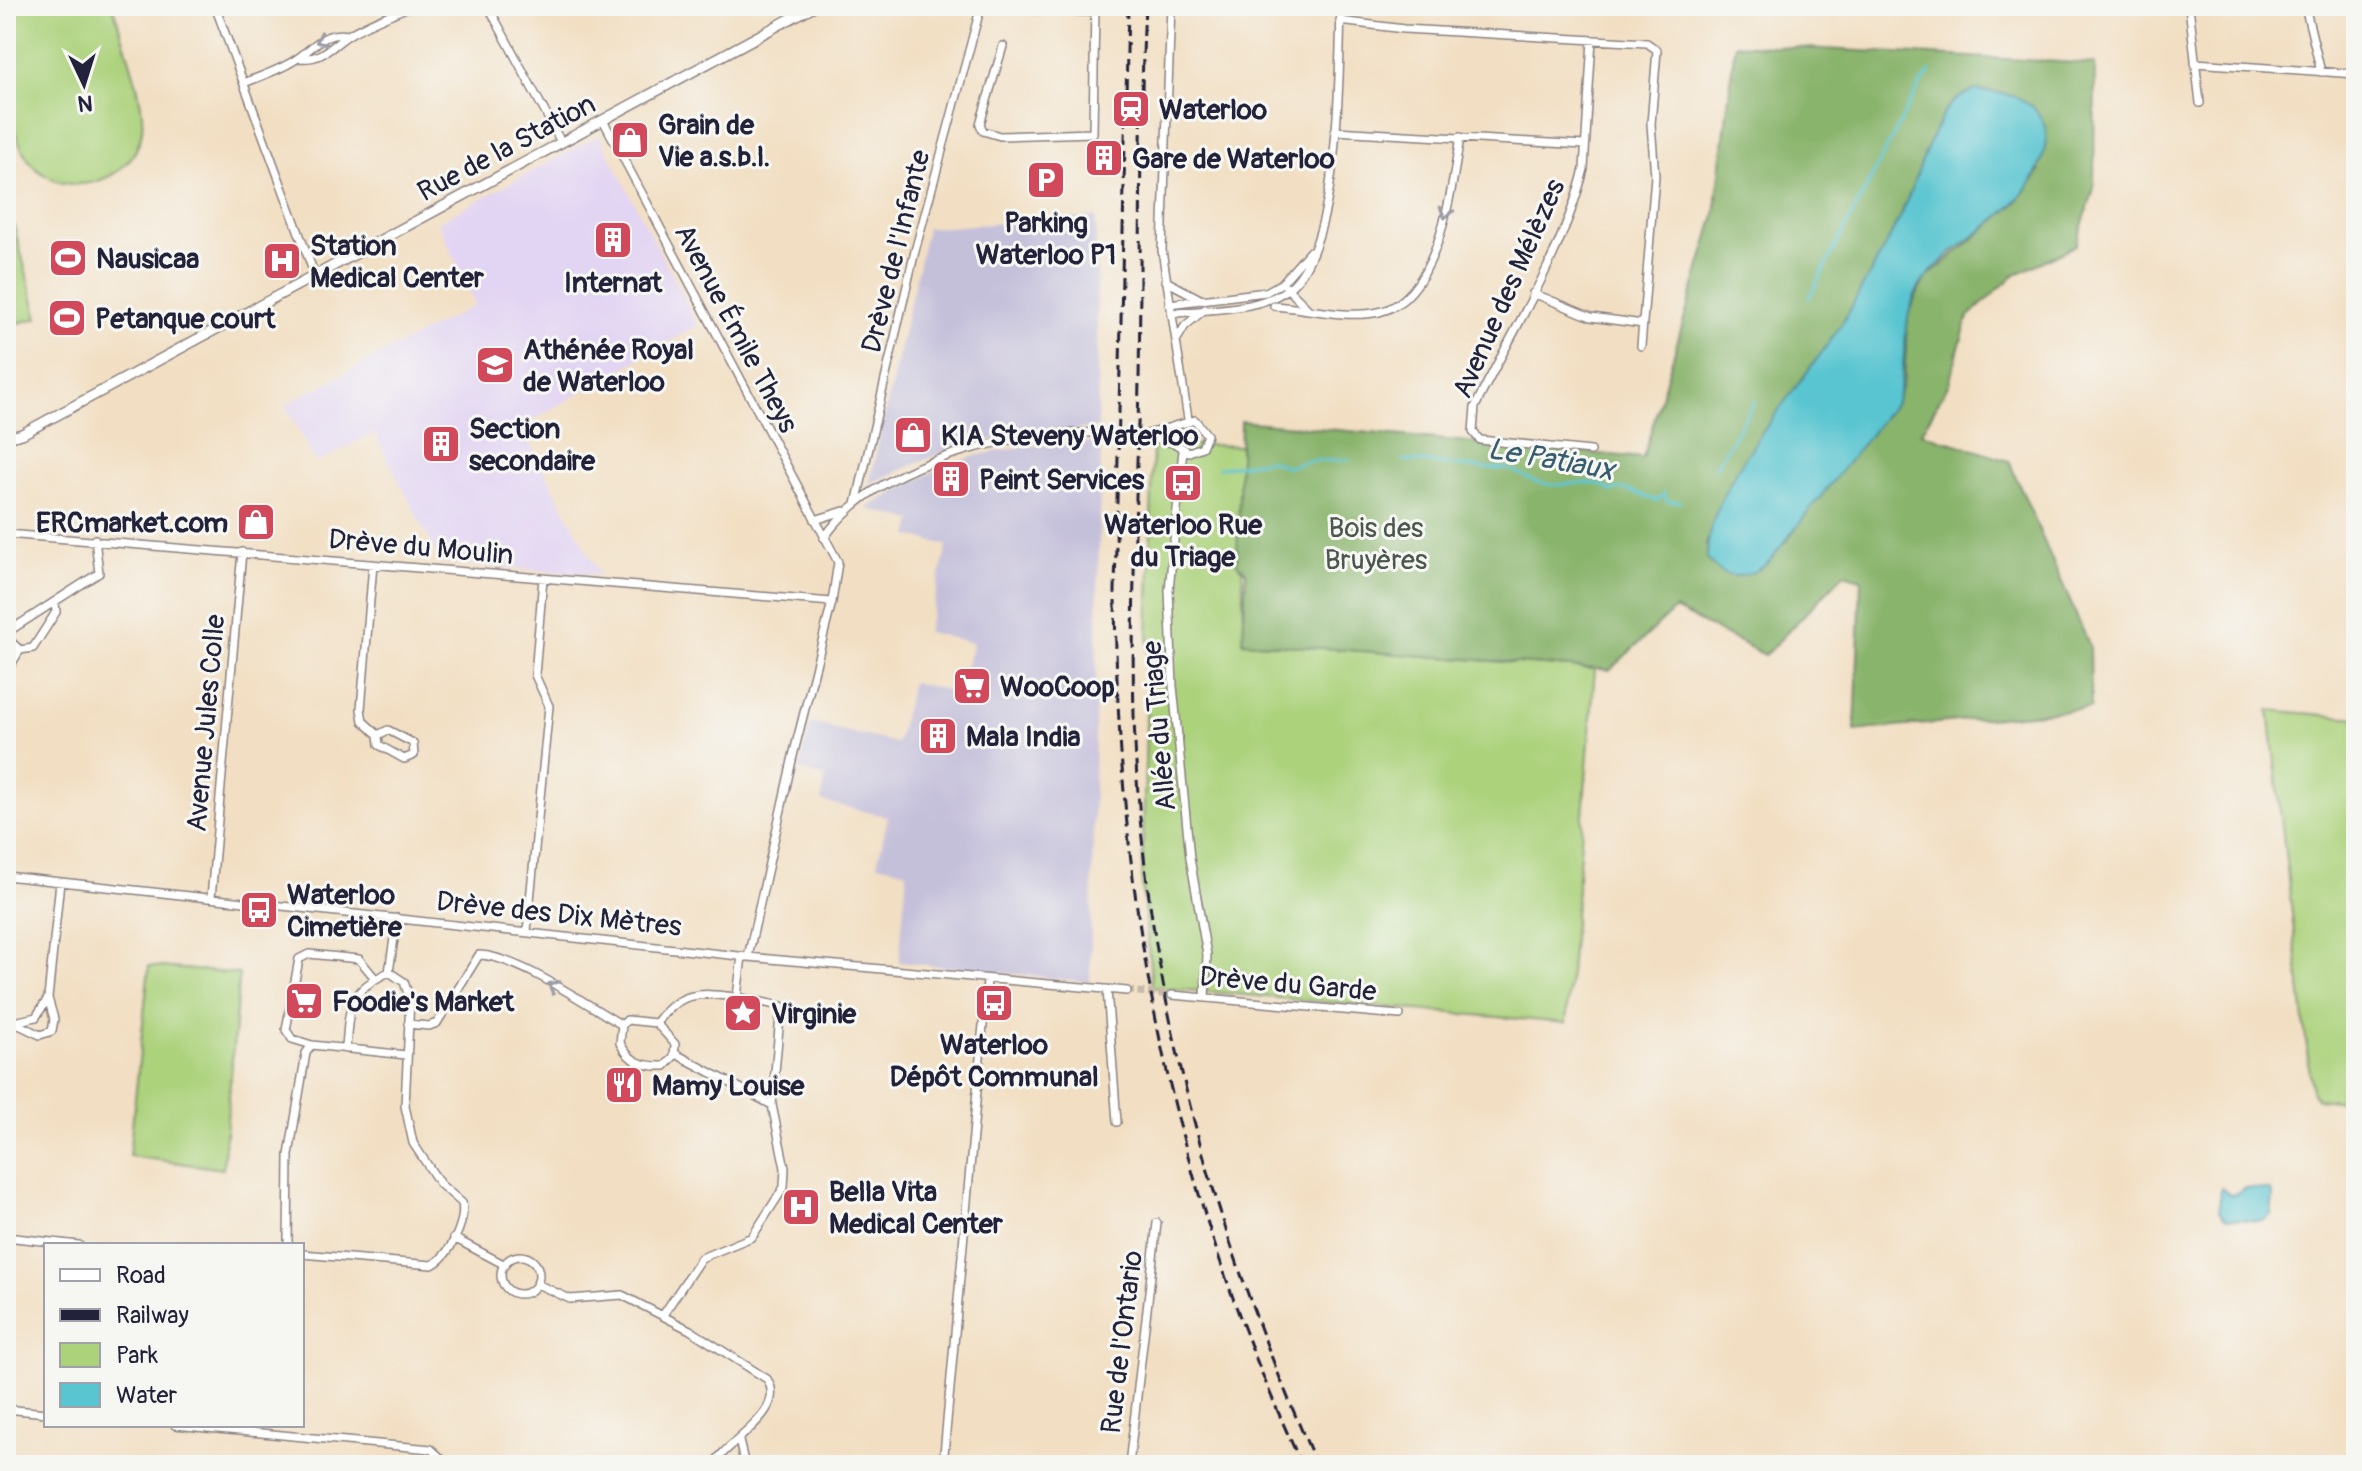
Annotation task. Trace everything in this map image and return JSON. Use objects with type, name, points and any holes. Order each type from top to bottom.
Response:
[{"type":"street","points":[[215,6],[315,276]]},
{"type":"street","points":[[299,58],[312,59],[338,46],[348,35],[410,6]]},
{"type":"street","points":[[488,6],[561,142]]},
{"type":"street","name":"Rue de la Station","points":[[6,438],[22,434],[814,6]]},
{"type":"street","name":"Drève de l'Infante","points":[[824,538],[855,505],[915,251],[981,6]]},
{"type":"street","points":[[1171,6],[1162,231],[1169,304],[1188,419]]},
{"type":"street","points":[[1169,304],[1251,304],[1285,286],[1309,264],[1328,205],[1341,6]]},
{"type":"street","points":[[2189,6],[2200,103]]},
{"type":"street","points":[[2305,6],[2321,72]]},
{"type":"street","points":[[1003,46],[980,124],[983,131],[1000,136],[1093,133],[1095,9],[1030,10]]},
{"type":"street","points":[[1340,21],[1647,43],[1657,50],[1651,124],[1655,176],[1641,346]]},
{"type":"street","points":[[244,83],[299,58],[308,46],[335,33],[348,35]]},
{"type":"street","name":"Avenue des Mélèzes","points":[[1591,451],[1475,438],[1475,407],[1533,293],[1579,189],[1592,40]]},
{"type":"street","points":[[2195,63],[2356,74]]},
{"type":"street","name":"Avenue Émile Theys","points":[[603,120],[834,554],[838,570],[832,602]]},
{"type":"street","points":[[1335,131],[1585,145]]},
{"type":"street","points":[[1274,306],[1377,312],[1396,306],[1415,289],[1437,244],[1460,137]]},
{"type":"street","points":[[1166,281],[1205,305]]},
{"type":"street","points":[[1285,286],[1307,308]]},
{"type":"street","points":[[1533,293],[1591,317],[1643,324]]},
{"type":"street","points":[[1171,314],[1205,305]]},
{"type":"street","points":[[1175,343],[1185,326],[1205,305]]},
{"type":"street","points":[[1188,419],[1205,428],[1205,442],[1196,451],[1144,435],[1177,425],[1188,419]]},
{"type":"street","points":[[1177,425],[1174,437],[1180,448]]},
{"type":"street","points":[[815,520],[855,505],[919,468],[978,447],[1063,434],[1105,433]]},
{"type":"street","name":"Allée du Triage","points":[[1180,448],[1169,590],[1173,686],[1190,858],[1207,955],[1205,998]]},
{"type":"street","name":"Drève du Moulin","points":[[6,534],[832,602]]},
{"type":"street","points":[[20,650],[6,635],[99,573],[95,539]]},
{"type":"street","name":"Avenue Jules Colle","points":[[211,898],[242,552]]},
{"type":"street","points":[[373,564],[361,709],[363,721],[378,735],[379,745],[404,759],[414,755],[413,743],[388,730],[378,735]]},
{"type":"street","points":[[527,931],[549,706],[535,675],[543,578]]},
{"type":"street","points":[[6,673],[20,650],[33,648],[56,612],[55,602]]},
{"type":"street","points":[[737,997],[832,602]]},
{"type":"street","name":"Drève des Dix Mètres","points":[[6,876],[987,981],[1107,989]]},
{"type":"street","points":[[17,1024],[40,1035],[52,1031],[54,1019],[48,998],[60,882]]},
{"type":"street","points":[[389,972],[397,918]]},
{"type":"street","points":[[374,977],[359,959],[309,954],[299,959],[286,1030],[292,1039],[312,1045],[406,1055]]},
{"type":"street","points":[[408,1024],[429,1026],[437,1023],[479,955],[493,955],[622,1025],[638,1019],[656,1023],[675,1044],[674,1053],[665,1066],[643,1065],[630,1058],[620,1043],[622,1025]]},
{"type":"street","points":[[304,1254],[432,1265],[443,1257],[463,1219],[463,1208],[429,1170],[413,1143],[405,1113],[408,990],[403,980],[389,972],[374,977],[352,1000],[346,1049]]},
{"type":"street","points":[[943,1465],[987,981]]},
{"type":"street","points":[[1117,1122],[1107,989],[1127,991]]},
{"type":"street","name":"Drève du Garde","points":[[1172,995],[1400,1015]]},
{"type":"street","points":[[656,1023],[683,997],[737,997],[781,1006],[783,1024],[772,1105],[785,1168],[779,1198],[752,1237],[701,1258],[663,1315]]},
{"type":"street","points":[[6,1024],[17,1024],[36,1017],[48,998]]},
{"type":"street","points":[[288,1243],[289,1155],[302,1062],[312,1045]]},
{"type":"street","points":[[674,1053],[772,1105]]},
{"type":"street","name":"Rue de l'Ontario","points":[[1129,1465],[1157,1223]]},
{"type":"street","points":[[6,1237],[61,1243]]},
{"type":"street","points":[[454,1238],[505,1265]]},
{"type":"street","points":[[512,1258],[530,1258],[539,1274],[537,1284],[525,1293],[510,1291],[501,1279],[505,1265],[512,1258]]},
{"type":"street","points":[[537,1284],[566,1297],[622,1295],[663,1315],[756,1370],[770,1384],[770,1397],[763,1412],[739,1441],[717,1457],[714,1465]]},
{"type":"street","points":[[6,1409],[44,1413]]},
{"type":"street","points":[[196,1427],[431,1449],[443,1460],[443,1465]]},
{"type":"street","points":[[739,1441],[745,1465]]},
{"type":"shaded area","name":"Athénée Royal de Waterloo","points":[[599,135],[698,325],[521,427],[600,575],[441,563],[374,433],[316,463],[285,405],[475,305],[438,222]]},
{"type":"shaded area","points":[[1096,217],[1098,427],[962,444],[869,484],[927,228]]},
{"type":"shaded area","points":[[1101,442],[1090,982],[899,962],[907,871],[877,864],[888,817],[821,801],[826,777],[799,770],[810,723],[897,743],[912,682],[959,693],[973,643],[927,632],[947,545],[909,536],[913,521],[866,508],[938,469],[978,455],[1026,446]]},
{"type":"green space","points":[[6,6],[113,6],[137,85],[142,131],[136,150],[125,165],[110,176],[74,184],[56,180],[39,171],[26,156],[8,102]]},
{"type":"green space","name":"Bois des Bruyères","points":[[1735,44],[2095,64],[2094,188],[2076,245],[2013,276],[1968,317],[1949,383],[1921,433],[2009,461],[2090,647],[2091,708],[1855,731],[1861,579],[1844,574],[1765,655],[1675,609],[1610,670],[1243,642],[1246,571],[1237,564],[1241,421],[1643,458],[1715,215]],"holes":[[[1943,114],[2040,171],[2018,201],[1925,279],[1908,313],[1904,378],[1896,402],[1833,477],[1786,542],[1706,545],[1717,514],[1746,458],[1856,303],[1897,224]]]},
{"type":"green space","points":[[14,226],[38,318],[6,326],[6,228]]},
{"type":"green space","points":[[1153,443],[1240,446],[1244,642],[1595,669],[1566,1023],[1152,987],[1142,884]]},
{"type":"green space","points":[[2269,710],[2356,718],[2356,1103],[2318,1099],[2312,1092]]},
{"type":"green space","points":[[149,966],[239,974],[223,1169],[129,1156]]},
{"type":"water","points":[[1976,90],[2018,98],[2040,116],[2046,139],[2037,173],[2010,207],[1940,263],[1916,292],[1907,323],[1896,402],[1767,564],[1750,573],[1727,575],[1707,558],[1711,528],[1723,496],[1764,429],[1851,308],[1897,223],[1943,115],[1957,99]]},
{"type":"water","points":[[2221,1188],[2232,1195],[2245,1188],[2270,1190],[2273,1196],[2271,1215],[2262,1221],[2226,1219],[2219,1211]]},
{"type":"waterway","name":"Le Patiaux","points":[[1809,298],[1919,86],[1931,71]]},
{"type":"waterway","name":"Le Patiaux","points":[[1715,468],[1755,401]]},
{"type":"waterway","name":"Le Patiaux","points":[[1219,468],[1270,460],[1288,467],[1309,461],[1350,460]]},
{"type":"waterway","name":"Le Patiaux","points":[[1403,460],[1508,469],[1545,484],[1596,484],[1612,491],[1629,490],[1657,501],[1664,493],[1666,501],[1680,502]]},
{"type":"tunnel","points":[[1105,433],[1144,435]]},
{"type":"tunnel","points":[[1127,991],[1172,995]]},
{"type":"railway","points":[[1128,6],[1115,591],[1118,706],[1126,819],[1140,930],[1160,1038],[1185,1146],[1217,1253],[1256,1359],[1302,1465]]},
{"type":"railway","points":[[1145,6],[1133,673],[1140,812],[1151,909],[1167,1004],[1188,1099],[1214,1193],[1279,1376],[1317,1465]]},
{"type":"place","name":"Waterloo","points":[[1131,109]]},
{"type":"place","name":"Grain de Vie a.s.b.l.","points":[[630,140]]},
{"type":"place","name":"Gare de Waterloo","points":[[1104,158]]},
{"type":"place","name":"Parking Waterloo P1","points":[[1046,180]]},
{"type":"place","name":"Internat","points":[[613,240]]},
{"type":"place","name":"Nausicaa","points":[[68,258]]},
{"type":"place","name":"Station Medical Center","points":[[282,261]]},
{"type":"place","name":"Petanque court","points":[[67,318]]},
{"type":"place","name":"Athénée Royal de Waterloo","points":[[495,365]]},
{"type":"place","name":"KIA Steveny Waterloo","points":[[913,435]]},
{"type":"place","name":"Section secondaire","points":[[441,444]]},
{"type":"place","name":"Peint Services","points":[[951,479]]},
{"type":"place","name":"Waterloo Rue du Triage","points":[[1183,483]]},
{"type":"place","name":"ERCmarket.com","points":[[256,522]]},
{"type":"place","name":"WooCoop","points":[[972,686]]},
{"type":"place","name":"Mala India","points":[[938,736]]},
{"type":"place","name":"Waterloo Cimetière","points":[[259,910]]},
{"type":"place","name":"Foodie's Market","points":[[304,1001]]},
{"type":"place","name":"Waterloo Dépôt Communal","points":[[994,1003]]},
{"type":"place","name":"Virginie","points":[[743,1013]]},
{"type":"place","name":"Mamy Louise","points":[[624,1085]]},
{"type":"place","name":"Bella Vita Medical Center","points":[[801,1207]]}]
